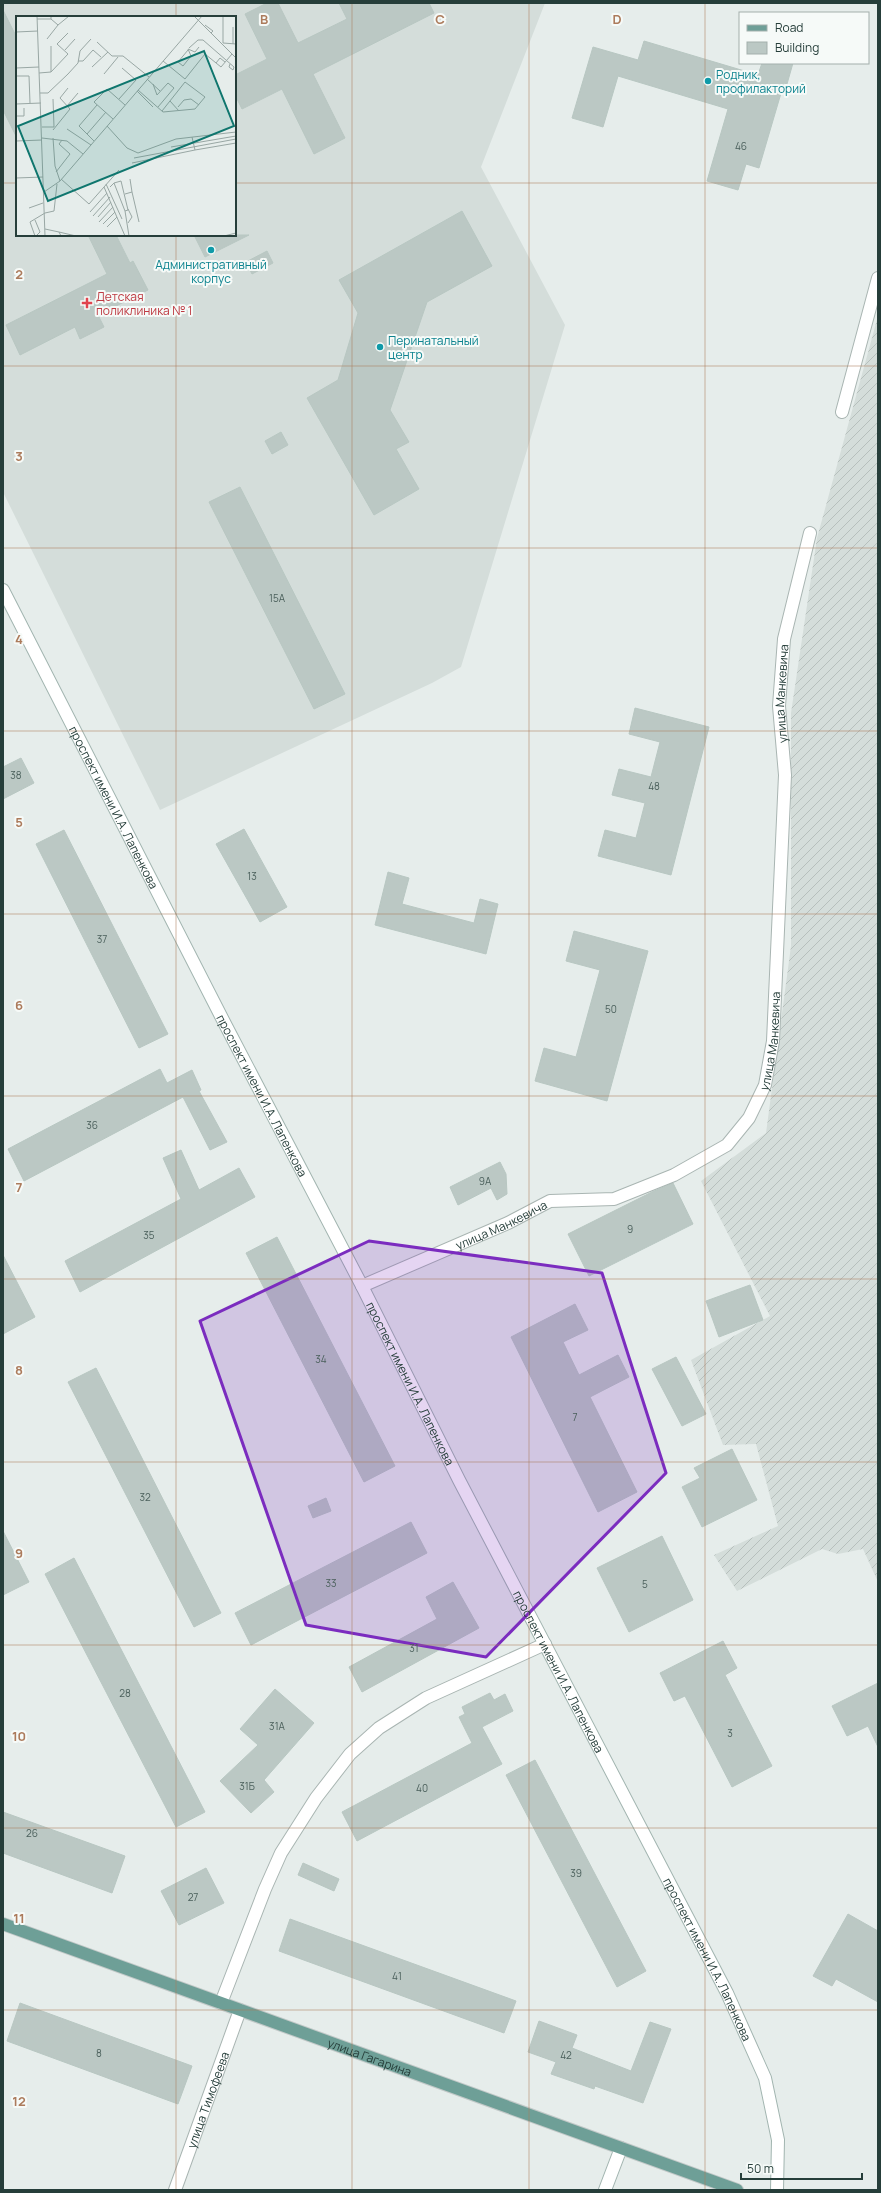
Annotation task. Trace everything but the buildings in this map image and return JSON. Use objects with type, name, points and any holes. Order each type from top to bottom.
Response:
[{"type":"main road","name":"улица Гагарина","points":[[3,1924],[737,2190]]},
{"type":"street","points":[[842,412],[878,278]]},
{"type":"street","name":"улица Манкевича","points":[[362,1286],[508,1223],[550,1201],[614,1199],[674,1176],[727,1145],[749,1118],[765,1084],[773,1041],[785,775],[779,706],[784,639],[810,532]]},
{"type":"street","name":"проспект имени И.А. Лапенкова","points":[[3,590],[221,1018],[362,1286],[459,1480],[727,1993],[765,2078],[778,2140],[777,2190]]},
{"type":"street","points":[[221,2003],[281,1853],[316,1798],[350,1754],[379,1728],[426,1698],[545,1644]]},
{"type":"street","name":"улица Тимофеева","points":[[175,2190],[240,2010]]},
{"type":"street","points":[[605,2190],[620,2148]]},
{"type":"highlighted area","points":[[369,1241],[602,1273],[666,1473],[486,1657],[306,1625],[200,1321]]},
{"type":"shaded area","points":[[3,3],[545,3],[481,167],[565,325],[461,667],[432,683],[160,810],[3,492]]},
{"type":"shaded area","points":[[878,316],[878,1582],[863,1549],[838,1554],[822,1549],[737,1591],[714,1555],[778,1526],[756,1444],[723,1445],[691,1360],[770,1316],[701,1181],[766,1133],[791,946],[791,713],[817,538]]},
{"type":"place","name":"Родник, профилакторий","points":[[708,81]]},
{"type":"place","name":"Административный корпус","points":[[211,250]]},
{"type":"place","name":"Детская поликлиника № 1","points":[[87,303]]},
{"type":"place","name":"Перинатальный центр","points":[[380,347]]}]
